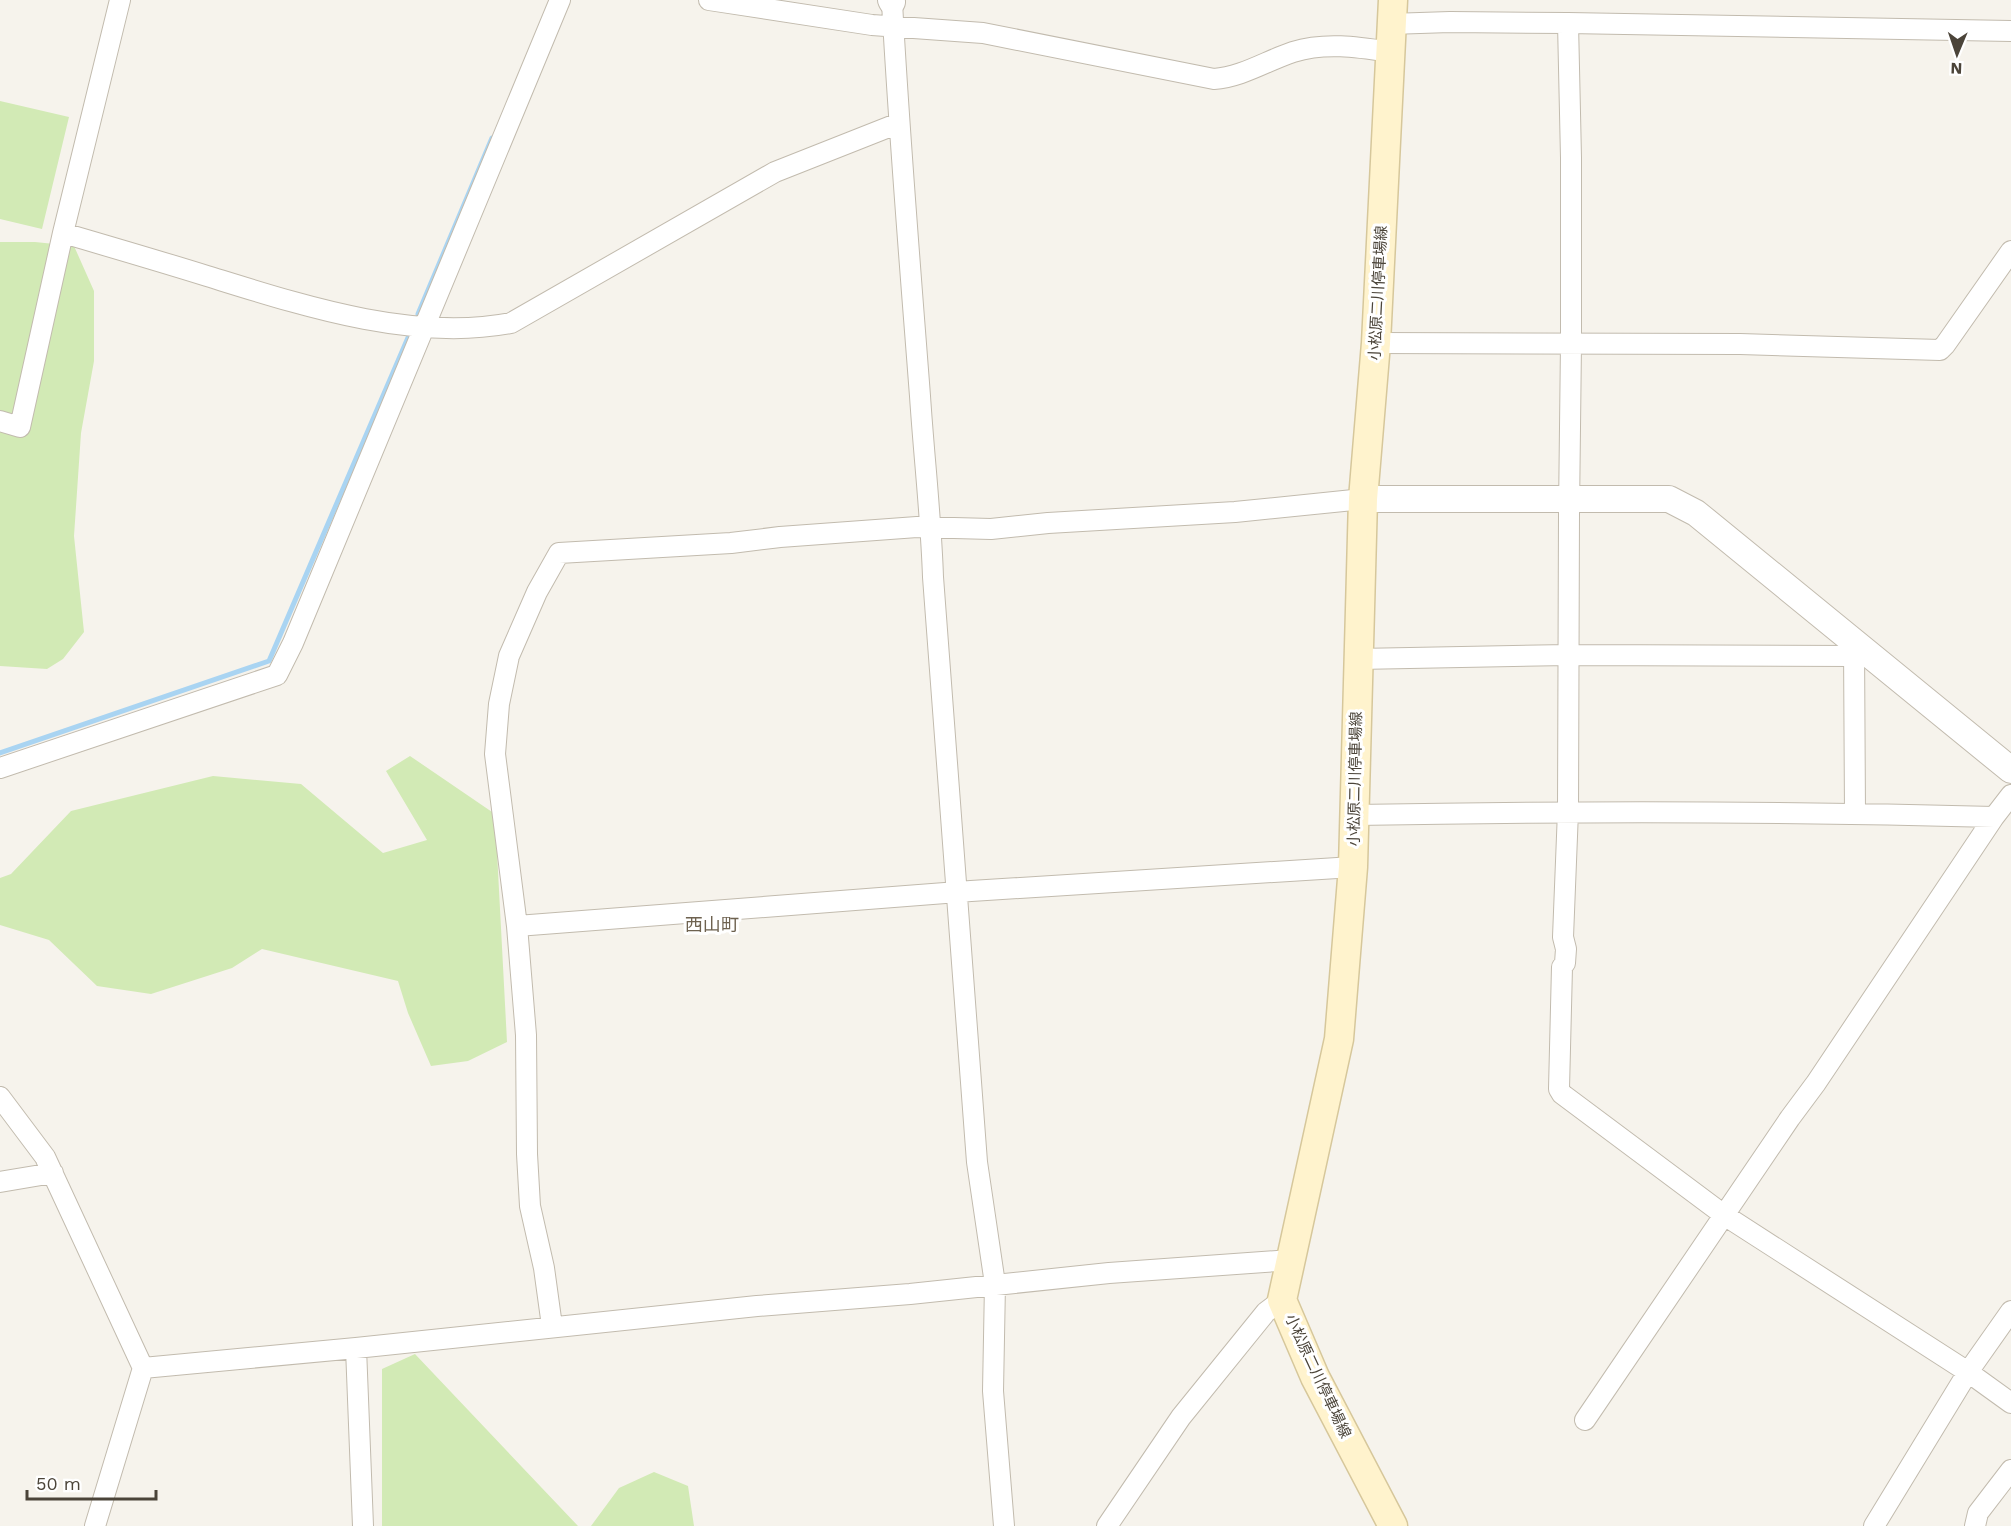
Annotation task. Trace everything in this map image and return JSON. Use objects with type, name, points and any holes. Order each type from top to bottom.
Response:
[{"type":"main road","name":"小松原二川停車場線","points":[[1391,25],[1376,343],[1363,499],[1353,867],[1339,1039],[1282,1300],[1315,1377],[1393,1526]]},
{"type":"street","points":[[0,421],[20,427],[63,233],[120,0]]},
{"type":"street","points":[[0,768],[277,675],[293,643],[560,0]]},
{"type":"street","points":[[709,0],[872,25],[892,9]]},
{"type":"street","points":[[892,9],[983,33],[1214,79],[1230,78],[1294,52],[1340,45],[1391,25],[1450,22],[1568,23],[2011,32]]},
{"type":"street","points":[[892,9],[977,1162],[995,1284],[993,1391],[1004,1526]]},
{"type":"street","points":[[1568,23],[1571,158],[1568,811],[1563,937],[1566,949],[1565,963],[1562,967],[1560,1089],[1562,1094],[1724,1215],[1968,1372],[2011,1403]]},
{"type":"street","points":[[63,233],[282,299],[357,317],[424,326],[488,327],[511,323],[775,172],[899,123]]},
{"type":"street","points":[[1376,343],[1740,344],[1940,350],[2011,251]]},
{"type":"street","points":[[552,1326],[544,1268],[530,1206],[526,1035],[517,926],[495,754],[499,704],[508,656],[537,592],[559,553],[731,543],[917,527],[990,529],[1048,523],[1235,512],[1363,499],[1669,499],[1696,513],[1854,649],[2011,770]]},
{"type":"street","points":[[1358,659],[1854,649]]},
{"type":"street","points":[[1854,649],[1855,813]]},
{"type":"street","points":[[1585,1420],[2011,795]]},
{"type":"street","points":[[1355,815],[1568,811],[1855,813],[1994,817]]},
{"type":"street","points":[[517,926],[957,892],[1353,867]]},
{"type":"street","points":[[0,1097],[45,1157],[143,1368],[95,1526]]},
{"type":"street","points":[[0,1182],[53,1173]]},
{"type":"street","points":[[143,1368],[1109,1273],[1291,1260]]},
{"type":"street","points":[[1107,1526],[1181,1417],[1266,1312],[1282,1300]]},
{"type":"street","points":[[1874,1526],[1968,1372],[2011,1311]]},
{"type":"street","points":[[356,1348],[363,1526]]},
{"type":"street","points":[[1975,1526],[1978,1513],[2011,1470]]},
{"type":"green space","points":[[0,101],[69,117],[42,229],[0,219]]},
{"type":"green space","points":[[0,242],[35,242],[74,246],[94,291],[94,361],[81,433],[74,536],[84,632],[63,659],[47,669],[0,666]]},
{"type":"green space","points":[[410,756],[495,814],[507,1042],[468,1061],[431,1066],[408,1013],[398,981],[262,949],[232,968],[151,994],[97,986],[49,940],[0,925],[0,878],[11,874],[71,811],[213,776],[301,784],[383,853],[427,840],[386,771]]},
{"type":"green space","points":[[415,1354],[578,1526],[382,1526],[382,1369]]},
{"type":"green space","points":[[654,1472],[688,1486],[694,1526],[591,1526],[619,1488]]},
{"type":"waterway","points":[[418,314],[492,138]]},
{"type":"waterway","points":[[0,753],[269,661],[410,333]]},
{"type":"district","name":"西山町","points":[[712,925]]}]
